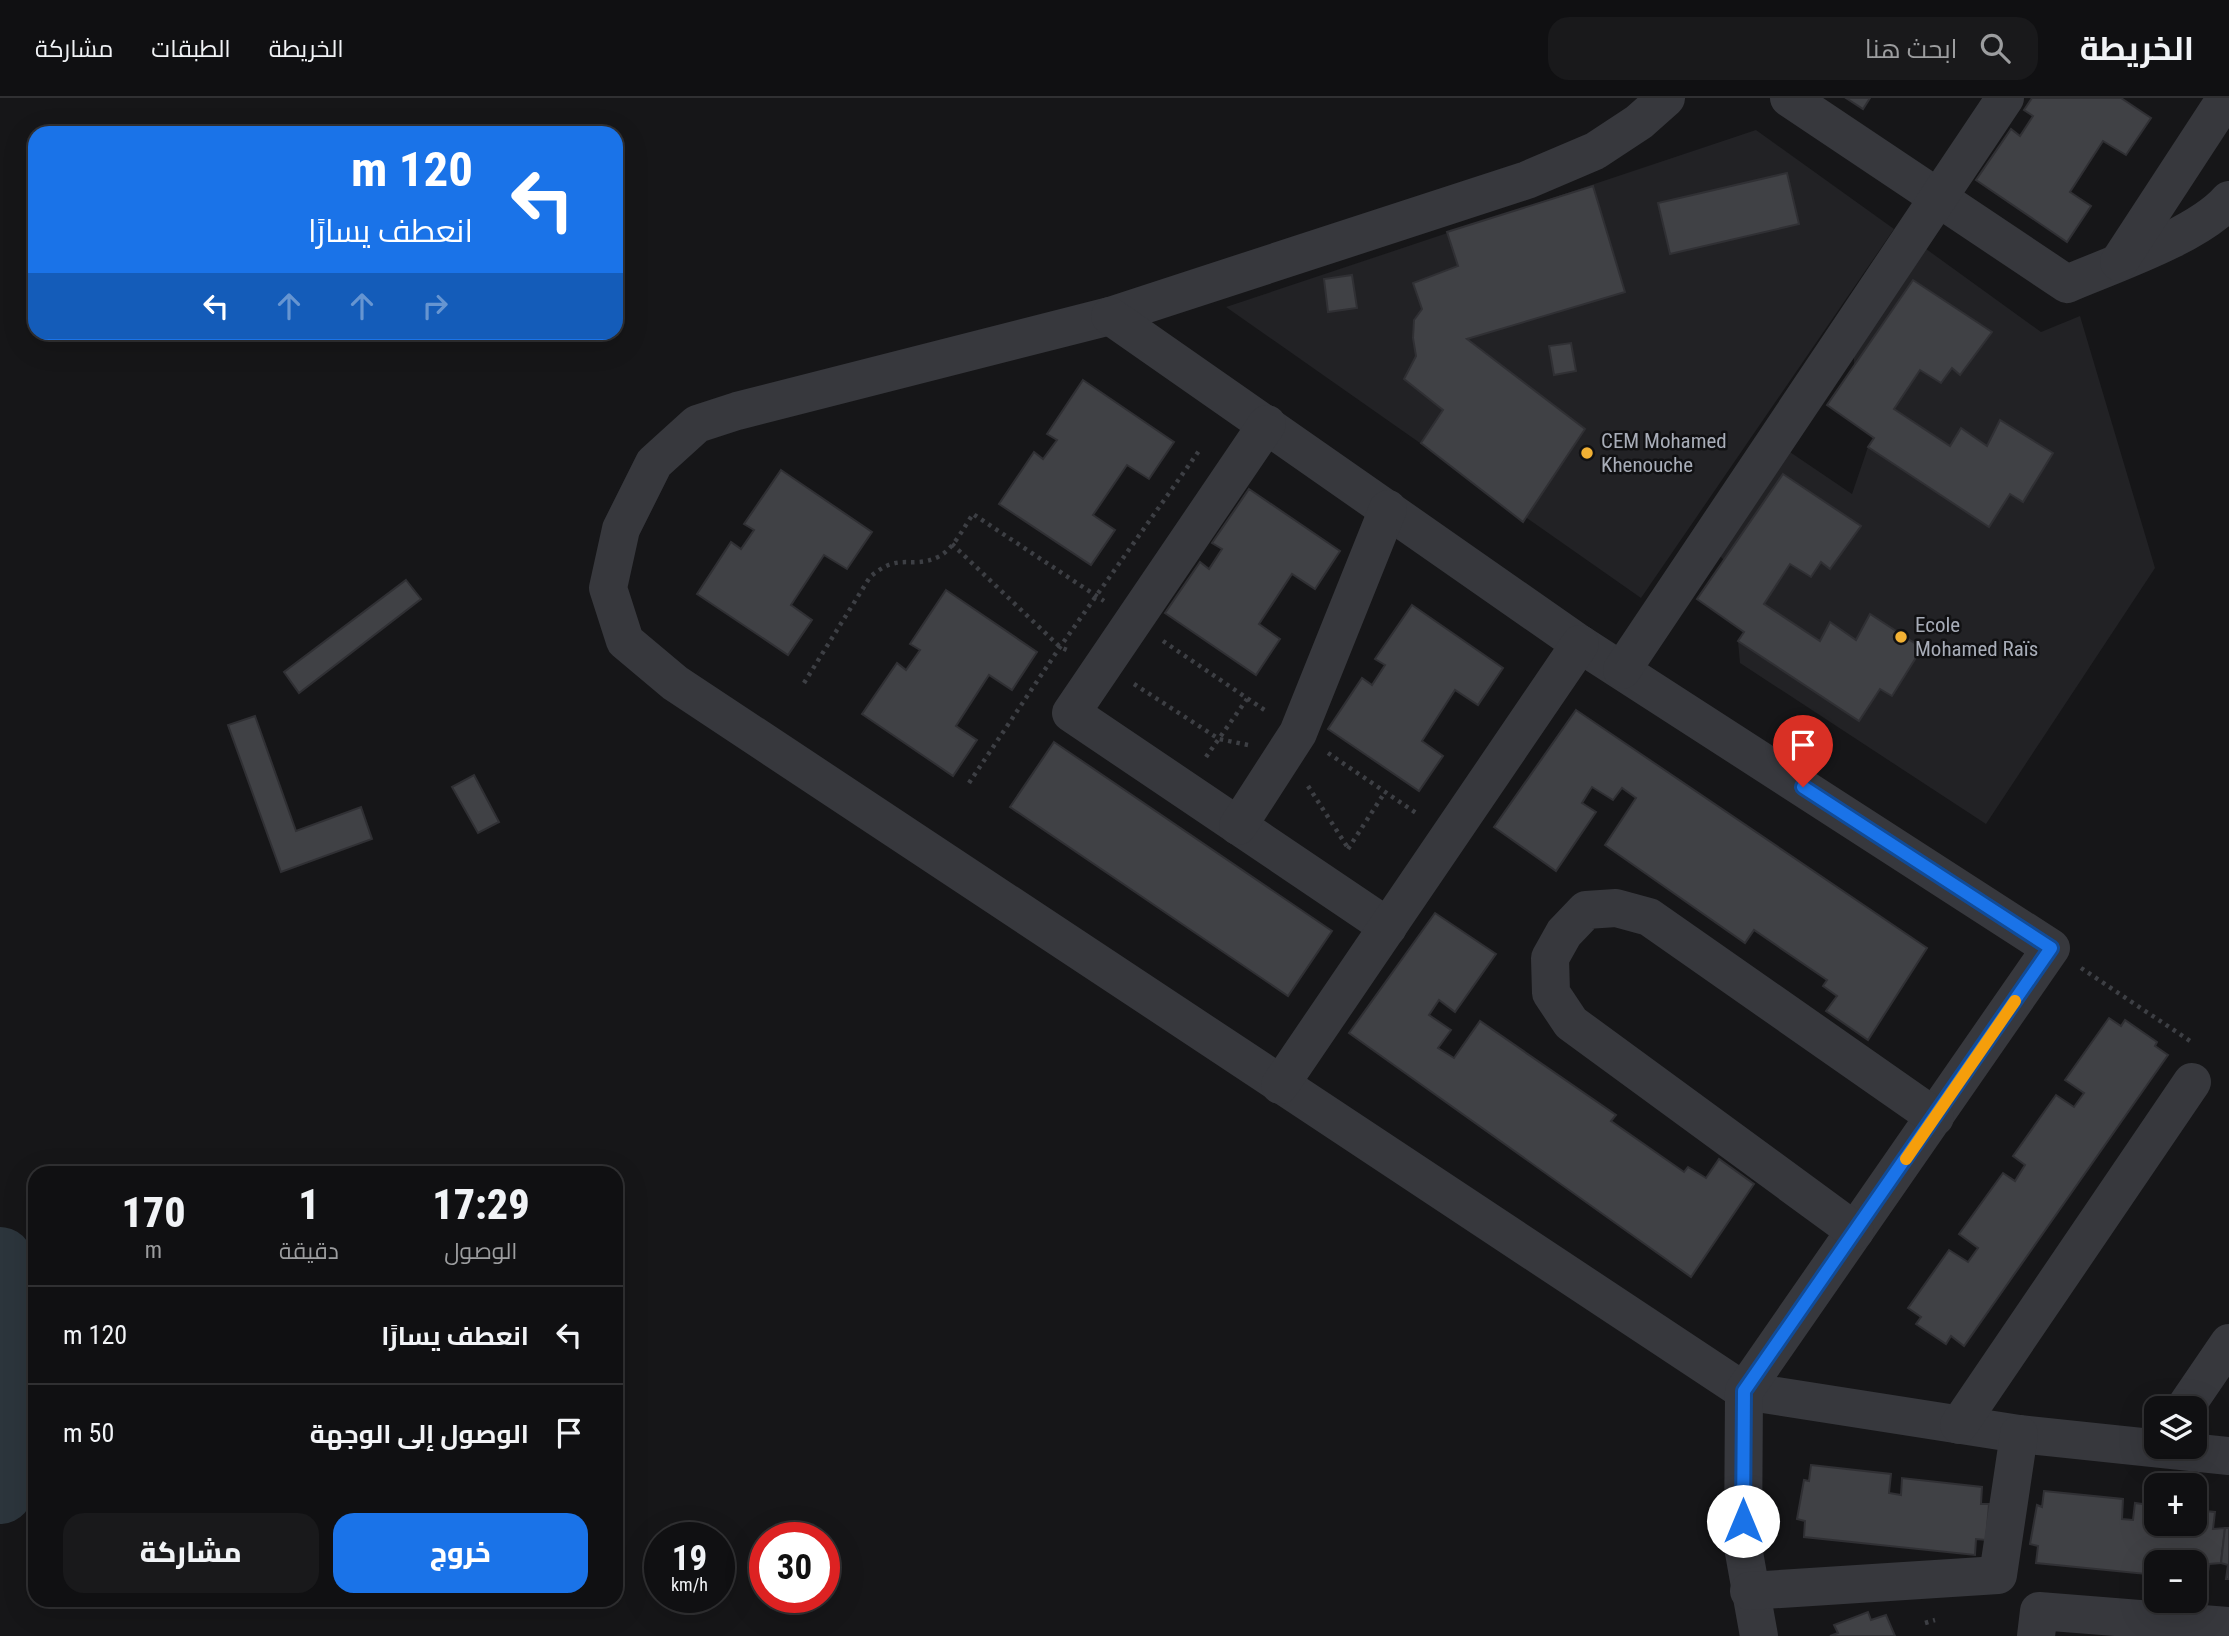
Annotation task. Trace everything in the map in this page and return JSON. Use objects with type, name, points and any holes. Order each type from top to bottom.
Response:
[{"type":"street","points":[[1666,98],[1639,122],[1595,151],[1527,180],[1110,316],[750,407],[697,424],[654,463],[621,529],[608,587],[625,641],[675,683],[1744,1391],[2019,1434],[2144,1447]]},
{"type":"street","points":[[1789,98],[2067,285],[2176,236],[2222,208],[2229,200]]},
{"type":"street","points":[[1622,670],[1939,201],[2005,98]]},
{"type":"street","points":[[2119,262],[2226,98]]},
{"type":"street","points":[[1110,316],[1580,644],[2051,948],[1744,1391],[1743,1547],[1759,1636]]},
{"type":"street","points":[[1266,424],[1071,713],[1388,927]]},
{"type":"street","points":[[1238,826],[1298,733],[1388,509]]},
{"type":"street","points":[[1280,1086],[1580,644]]},
{"type":"street","points":[[1855,1231],[1572,1023],[1550,993],[1550,958],[1564,933],[1586,910],[1616,908],[1649,917],[1935,1117]]},
{"type":"street","points":[[1959,1425],[2194,1064]]},
{"type":"street","points":[[2193,1396],[2229,1343]]},
{"type":"street","points":[[1749,1591],[1998,1575],[2019,1434]]},
{"type":"street","points":[[2207,1454],[2229,1456]]},
{"type":"street","points":[[2036,1636],[2039,1611],[2229,1626]]},
{"type":"path","points":[[969,783],[1060,647],[1233,401]]},
{"type":"path","points":[[952,544],[1060,647],[1105,664],[1219,739],[1286,752],[1349,849]]},
{"type":"path","points":[[1183,789],[1247,698]]},
{"type":"path","points":[[1325,886],[1385,792]]},
{"type":"path","points":[[2051,948],[2194,1064]]},
{"type":"shaded area","name":"CEM Mohamed Khenouche","points":[[1756,130],[1894,229],[1641,598],[1226,307]]},
{"type":"shaded area","points":[[1922,246],[2041,332],[2080,316],[2155,568],[1986,824],[1740,663],[1738,641],[1744,632],[1697,599],[1724,560],[1714,550],[1784,448],[1852,494],[1868,447],[1874,438],[1827,405],[1854,366],[1854,342]]},
{"type":"building","points":[[1846,98],[1870,98],[1863,109]]},
{"type":"building","points":[[2032,98],[2121,98],[2151,118],[2126,155],[2103,141],[2070,192],[2091,206],[2067,242],[1976,180],[2011,129],[2020,136],[2033,116],[2024,110]]},
{"type":"building","points":[[1787,173],[1799,224],[1670,254],[1658,203]]},
{"type":"building","points":[[1593,186],[1625,292],[1467,339],[1585,429],[1523,522],[1421,443],[1443,410],[1404,379],[1416,356],[1414,320],[1422,309],[1413,283],[1458,266],[1447,232]]},
{"type":"building","points":[[1352,275],[1357,308],[1328,312],[1324,279]]},
{"type":"building","points":[[1913,280],[1992,332],[1960,375],[1952,368],[1941,383],[1920,370],[1894,409],[1950,446],[1961,428],[1987,446],[2000,420],[2053,453],[2023,502],[2010,494],[1989,527],[1868,447],[1874,438],[1827,405]]},
{"type":"building","points":[[1571,343],[1576,371],[1554,375],[1549,346]]},
{"type":"building","points":[[1083,380],[1174,442],[1149,479],[1127,465],[1093,515],[1115,530],[1091,565],[999,504],[1034,452],[1043,459],[1057,440],[1047,434]]},
{"type":"building","points":[[781,470],[872,532],[847,569],[824,555],[791,605],[812,620],[788,655],[697,594],[731,542],[741,549],[754,530],[744,524]]},
{"type":"building","points":[[1783,474],[1861,526],[1830,569],[1821,562],[1811,577],[1790,564],[1764,604],[1820,641],[1830,622],[1856,640],[1870,614],[1922,648],[1892,696],[1880,689],[1859,721],[1738,641],[1744,632],[1697,599]]},
{"type":"building","points":[[1249,489],[1340,551],[1315,589],[1292,574],[1259,624],[1280,639],[1256,675],[1165,613],[1200,562],[1209,569],[1222,549],[1212,543]]},
{"type":"building","points":[[406,580],[421,599],[299,693],[284,672]]},
{"type":"building","points":[[946,590],[1037,652],[1012,690],[989,675],[956,726],[977,740],[953,776],[862,714],[897,663],[906,670],[920,650],[910,644]]},
{"type":"building","points":[[1412,605],[1503,668],[1478,705],[1455,690],[1422,741],[1443,756],[1419,791],[1328,729],[1362,678],[1372,685],[1385,665],[1375,659]]},
{"type":"building","points":[[1576,710],[1927,948],[1868,1040],[1826,1011],[1837,996],[1823,986],[1827,980],[1754,930],[1745,943],[1605,845],[1636,798],[1622,788],[1613,800],[1592,787],[1582,803],[1596,812],[1556,871],[1494,827]]},
{"type":"building","points":[[255,716],[296,831],[361,807],[372,839],[281,872],[228,725]]},
{"type":"building","points":[[1054,742],[1332,931],[1288,996],[1010,807]]},
{"type":"building","points":[[474,775],[499,822],[478,833],[452,787]]},
{"type":"building","points":[[1435,913],[1496,954],[1455,1012],[1439,1000],[1429,1015],[1451,1030],[1438,1048],[1454,1058],[1480,1021],[1616,1115],[1611,1121],[1684,1172],[1688,1167],[1706,1178],[1719,1159],[1754,1184],[1691,1277],[1349,1033]]},
{"type":"building","points":[[2109,1018],[2121,1026],[2125,1020],[2157,1042],[2155,1046],[2168,1055],[1964,1346],[1951,1336],[1946,1344],[1916,1324],[1921,1317],[1908,1308],[1949,1250],[1968,1262],[1978,1248],[1959,1234],[2003,1173],[2015,1181],[2025,1165],[2013,1156],[2056,1095],[2074,1107],[2084,1093],[2065,1080]]},
{"type":"building","points":[[1811,1465],[1891,1474],[1889,1493],[1901,1495],[1902,1478],[1982,1487],[1981,1504],[1989,1504],[1986,1540],[1976,1539],[1975,1555],[1804,1537],[1805,1521],[1797,1519],[1804,1480],[1809,1481]]},
{"type":"building","points":[[2044,1491],[2123,1499],[2122,1519],[2133,1520],[2135,1503],[2144,1504],[2144,1536],[2207,1536],[2207,1511],[2215,1512],[2213,1529],[2225,1528],[2221,1563],[2209,1564],[2207,1580],[2207,1550],[2144,1550],[2144,1574],[2036,1563],[2038,1546],[2030,1544],[2037,1505],[2042,1507]]},
{"type":"building","points":[[2225,1528],[2229,1528],[2229,1579],[2226,1579],[2228,1565],[2221,1563]]},
{"type":"building","points":[[1868,1612],[1871,1620],[1886,1615],[1895,1636],[1830,1636],[1838,1633],[1834,1625]]},
{"type":"waterway","points":[[0,1260],[19,1338],[23,1425],[0,1491]]},
{"type":"slow traffic","points":[[1906,1159],[2015,1001]]},
{"type":"place","name":"CEM Mohamed Khenouche","points":[[1587,453]]},
{"type":"place","name":"Ecole Mohamed Raïs","points":[[1901,637]]},
{"type":"route","points":[[1743,1521],[1744,1391],[2051,948],[1803,787]]}]
